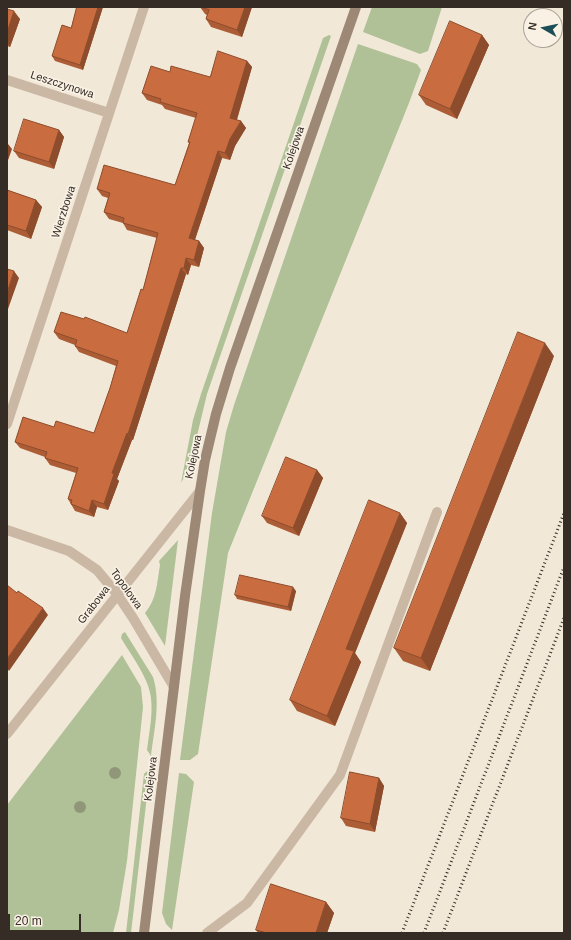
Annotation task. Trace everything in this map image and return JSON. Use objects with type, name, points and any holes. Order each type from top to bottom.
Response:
[{"type":"street","name":"Wierzbowa","points":[[7,424],[144,7]]},
{"type":"street","name":"Kolejowa","points":[[144,933],[185,596],[205,460],[214,420],[230,368],[356,7]]},
{"type":"street","name":"Leszczynowa","points":[[7,80],[109,113]]},
{"type":"street","name":"Grabowa","points":[[7,734],[200,491]]},
{"type":"street","points":[[207,933],[247,903],[340,775],[438,512]]},
{"type":"street","name":"Topolowa","points":[[7,530],[69,551],[97,570],[117,594],[174,687]]},
{"type":"green space","points":[[372,7],[442,7],[428,51],[420,54],[363,32]]},
{"type":"green space","points":[[329,35],[331,36],[207,394],[190,465],[181,483],[193,420],[201,394],[323,38]]},
{"type":"green space","points":[[358,44],[417,64],[421,70],[228,553],[198,754],[190,760],[180,760],[212,513],[226,432]]},
{"type":"green space","points":[[178,540],[165,646],[145,613],[152,602],[156,590],[160,565],[159,561]]},
{"type":"green space","points":[[125,632],[153,677],[157,706],[151,756],[147,750],[152,711],[150,690],[139,667],[121,638],[122,634]]},
{"type":"green space","points":[[122,655],[141,687],[143,707],[127,861],[119,910],[113,933],[7,933],[7,805]]},
{"type":"green space","points":[[150,770],[131,933],[126,933],[144,774]]},
{"type":"green space","points":[[179,773],[186,774],[194,782],[172,930],[166,924],[162,913]]},
{"type":"building","points":[[77,7],[98,7],[80,65],[52,56],[62,25],[71,28]]},
{"type":"building","points":[[200,7],[245,7],[237,30],[206,19],[209,10]]},
{"type":"building","points":[[7,9],[14,11],[7,33]]},
{"type":"building","points":[[450,21],[482,35],[450,109],[419,95]]},
{"type":"building","points":[[218,51],[247,61],[230,118],[241,121],[230,139],[225,153],[218,151],[189,238],[199,241],[194,260],[186,258],[184,268],[181,268],[128,434],[127,433],[112,473],[114,474],[104,504],[92,500],[89,511],[71,504],[72,500],[68,499],[78,468],[45,458],[47,452],[15,442],[23,417],[54,427],[56,421],[94,433],[118,361],[75,346],[77,340],[54,332],[61,312],[84,319],[85,317],[127,333],[141,289],[143,290],[158,233],[123,223],[124,218],[104,212],[110,193],[97,189],[104,165],[175,185],[190,142],[188,142],[197,113],[160,102],[161,99],[142,93],[151,66],[170,72],[171,66],[210,77]]},
{"type":"building","points":[[24,119],[59,130],[49,162],[14,151]]},
{"type":"building","points":[[7,190],[36,200],[26,231],[7,225]]},
{"type":"building","points":[[7,269],[14,271],[7,293]]},
{"type":"building","points":[[518,332],[545,343],[421,658],[394,648]]},
{"type":"building","points":[[286,457],[317,470],[293,528],[262,516]]},
{"type":"building","points":[[369,500],[400,513],[346,649],[354,651],[327,716],[290,700]]},
{"type":"building","points":[[240,575],[293,587],[288,607],[235,595]]},
{"type":"building","points":[[7,585],[17,593],[18,591],[43,608],[7,659]]},
{"type":"building","points":[[350,772],[379,778],[370,824],[341,818]]},
{"type":"building","points":[[271,884],[326,902],[316,933],[267,933],[256,930]]},
{"type":"railway","points":[[402,933],[564,513]]},
{"type":"railway","points":[[424,933],[564,567]]},
{"type":"railway","points":[[443,933],[564,618]]}]
